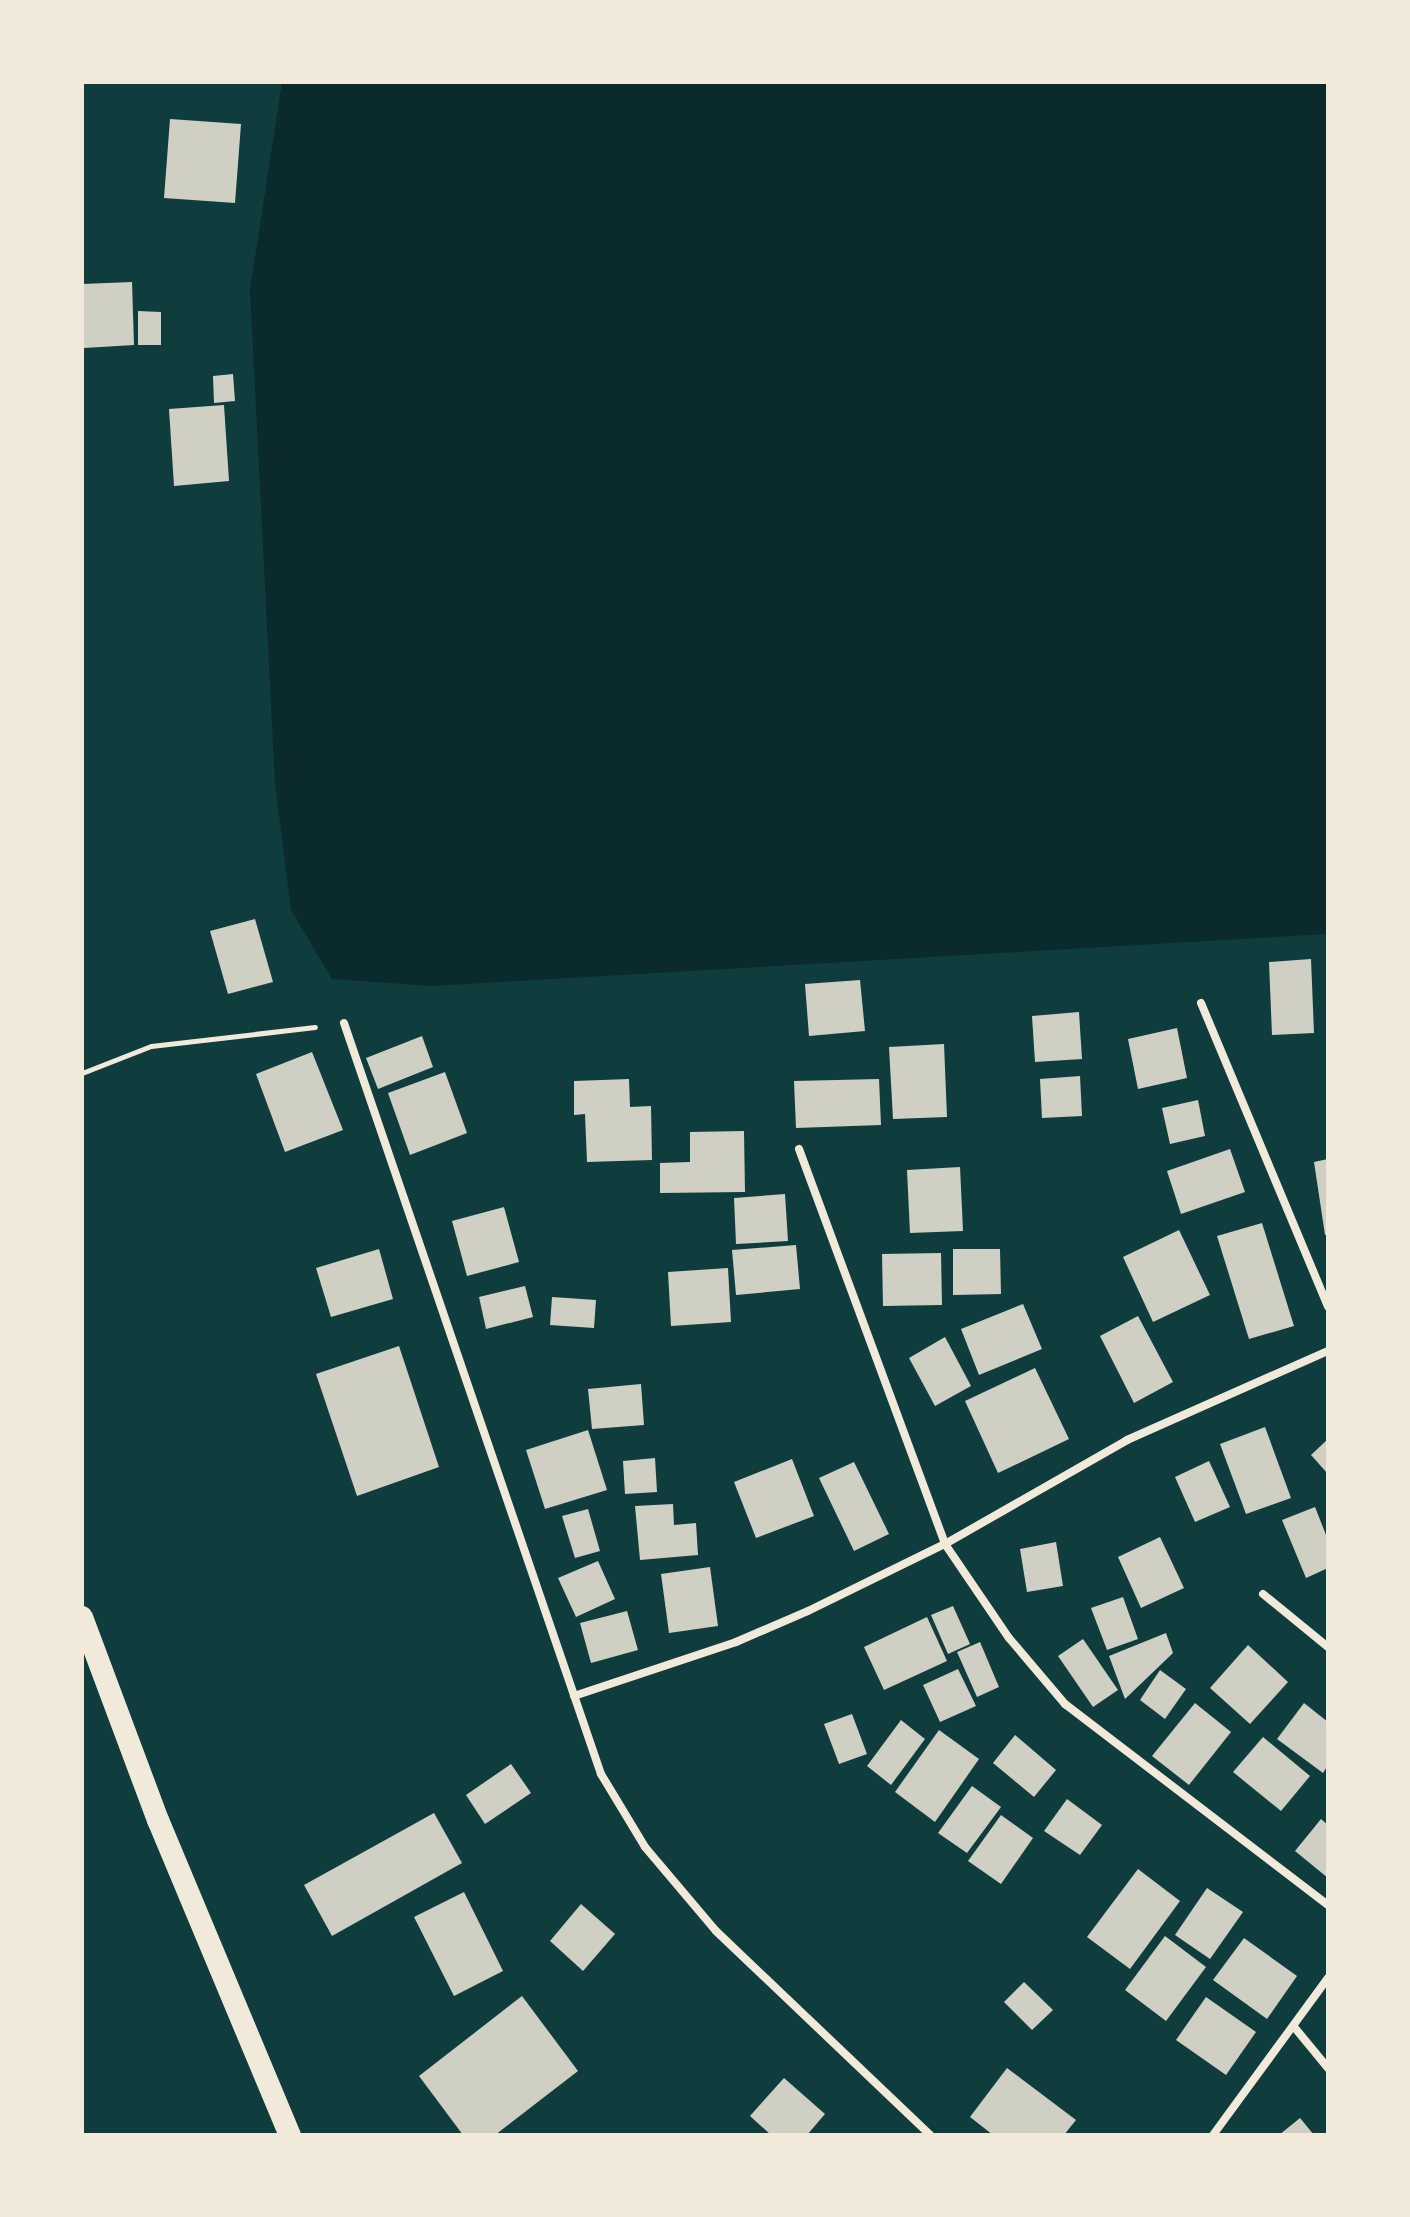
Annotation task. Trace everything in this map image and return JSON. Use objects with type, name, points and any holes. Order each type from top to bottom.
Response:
[{"type":"highway","points":[[82,1617],[158,1820],[290,2135]]},
{"type":"street","points":[[1201,1003],[1328,1307]]},
{"type":"street","points":[[344,1023],[601,1774],[645,1847],[716,1931],[930,2135]]},
{"type":"street","points":[[799,1149],[945,1544],[1009,1638],[1065,1704],[1328,1905]]},
{"type":"street","points":[[574,1696],[736,1642],[945,1544],[1127,1440],[1328,1351]]},
{"type":"street","points":[[1263,1594],[1328,1647]]},
{"type":"street","points":[[1213,2135],[1295,2028],[1328,1978]]},
{"type":"street","points":[[1295,2028],[1328,2068]]},
{"type":"path","points":[[82,1073],[151,1046],[344,1023]]},
{"type":"water","points":[[282,82],[1328,82],[1328,934],[431,986],[332,979],[291,910],[275,783],[250,290]]},
{"type":"building","points":[[170,119],[241,124],[235,203],[164,198]]},
{"type":"building","points":[[132,282],[134,345],[84,348],[82,284]]},
{"type":"building","points":[[138,311],[161,312],[161,345],[138,345]]},
{"type":"building","points":[[233,374],[235,401],[214,403],[213,376]]},
{"type":"building","points":[[224,405],[229,481],[174,486],[169,409]]},
{"type":"building","points":[[255,919],[273,982],[228,994],[210,931]]},
{"type":"building","points":[[1311,959],[1314,1033],[1272,1035],[1269,962]]},
{"type":"building","points":[[860,980],[865,1031],[809,1036],[805,984]]},
{"type":"building","points":[[1079,1012],[1082,1059],[1035,1062],[1032,1016]]},
{"type":"building","points":[[1177,1028],[1187,1078],[1138,1089],[1128,1039]]},
{"type":"building","points":[[422,1036],[433,1067],[378,1089],[366,1058]]},
{"type":"building","points":[[944,1044],[947,1117],[893,1119],[889,1047]]},
{"type":"building","points":[[312,1052],[343,1130],[285,1152],[256,1074]]},
{"type":"building","points":[[445,1072],[467,1133],[410,1155],[388,1093]]},
{"type":"building","points":[[1080,1076],[1082,1116],[1042,1118],[1040,1079]]},
{"type":"building","points":[[629,1079],[630,1107],[651,1106],[652,1160],[587,1162],[585,1114],[574,1115],[574,1081]]},
{"type":"building","points":[[879,1079],[881,1125],[796,1128],[794,1081]]},
{"type":"building","points":[[1198,1100],[1205,1136],[1170,1144],[1162,1108]]},
{"type":"building","points":[[744,1131],[745,1192],[660,1193],[660,1163],[690,1162],[690,1132]]},
{"type":"building","points":[[1230,1149],[1245,1192],[1181,1214],[1167,1171]]},
{"type":"building","points":[[1328,1159],[1328,1235],[1325,1235],[1314,1162]]},
{"type":"building","points":[[960,1167],[963,1231],[910,1233],[907,1170]]},
{"type":"building","points":[[785,1194],[788,1241],[736,1244],[734,1198]]},
{"type":"building","points":[[504,1207],[519,1262],[467,1276],[452,1221]]},
{"type":"building","points":[[1262,1223],[1294,1326],[1249,1339],[1217,1236]]},
{"type":"building","points":[[1179,1230],[1210,1295],[1153,1322],[1123,1257]]},
{"type":"building","points":[[796,1245],[800,1289],[736,1295],[732,1250]]},
{"type":"building","points":[[379,1249],[393,1299],[331,1317],[316,1268]]},
{"type":"building","points":[[953,1249],[1000,1249],[1001,1294],[953,1295]]},
{"type":"building","points":[[941,1253],[942,1305],[883,1306],[882,1254]]},
{"type":"building","points":[[728,1268],[731,1322],[671,1326],[668,1272]]},
{"type":"building","points":[[525,1286],[533,1317],[486,1329],[479,1297]]},
{"type":"building","points":[[552,1297],[596,1300],[594,1328],[550,1325]]},
{"type":"building","points":[[1023,1304],[1042,1349],[979,1375],[961,1329]]},
{"type":"building","points":[[1138,1316],[1173,1382],[1134,1403],[1100,1336]]},
{"type":"building","points":[[945,1337],[971,1386],[935,1406],[909,1358]]},
{"type":"building","points":[[399,1346],[439,1467],[357,1496],[316,1374]]},
{"type":"building","points":[[1035,1368],[1069,1439],[998,1473],[965,1401]]},
{"type":"building","points":[[641,1384],[644,1425],[592,1429],[588,1389]]},
{"type":"building","points":[[1265,1427],[1291,1498],[1246,1514],[1220,1444]]},
{"type":"building","points":[[588,1430],[607,1490],[545,1509],[526,1450]]},
{"type":"building","points":[[1328,1439],[1328,1474],[1311,1455]]},
{"type":"building","points":[[655,1458],[657,1492],[625,1494],[623,1461]]},
{"type":"building","points":[[792,1459],[814,1516],[756,1538],[734,1482]]},
{"type":"building","points":[[1209,1461],[1230,1507],[1195,1522],[1175,1477]]},
{"type":"building","points":[[854,1462],[889,1534],[854,1551],[819,1478]]},
{"type":"building","points":[[673,1504],[674,1525],[696,1523],[698,1555],[640,1560],[635,1506]]},
{"type":"building","points":[[1315,1507],[1328,1540],[1328,1568],[1306,1578],[1282,1520]]},
{"type":"building","points":[[588,1509],[600,1551],[575,1558],[562,1516]]},
{"type":"building","points":[[1160,1537],[1184,1588],[1141,1608],[1118,1557]]},
{"type":"building","points":[[1056,1542],[1063,1586],[1027,1592],[1020,1549]]},
{"type":"building","points":[[598,1561],[615,1599],[576,1617],[558,1578]]},
{"type":"building","points":[[710,1567],[718,1626],[669,1633],[661,1574]]},
{"type":"building","points":[[1123,1597],[1138,1639],[1107,1650],[1091,1608]]},
{"type":"building","points":[[953,1606],[970,1644],[948,1654],[931,1615]]},
{"type":"building","points":[[627,1611],[638,1650],[591,1663],[580,1623]]},
{"type":"building","points":[[927,1617],[947,1661],[884,1690],[864,1647]]},
{"type":"building","points":[[1166,1633],[1173,1653],[1125,1699],[1109,1656]]},
{"type":"building","points":[[1083,1639],[1118,1690],[1093,1707],[1058,1656]]},
{"type":"building","points":[[980,1642],[999,1687],[977,1697],[957,1652]]},
{"type":"building","points":[[1248,1645],[1288,1682],[1250,1724],[1210,1688]]},
{"type":"building","points":[[958,1669],[976,1706],[940,1722],[923,1685]]},
{"type":"building","points":[[1160,1670],[1186,1689],[1165,1719],[1140,1700]]},
{"type":"building","points":[[1195,1703],[1231,1732],[1189,1785],[1152,1756]]},
{"type":"building","points":[[1304,1703],[1328,1722],[1328,1765],[1323,1773],[1277,1739]]},
{"type":"building","points":[[852,1714],[867,1754],[839,1764],[824,1724]]},
{"type":"building","points":[[901,1720],[925,1739],[891,1785],[867,1766]]},
{"type":"building","points":[[939,1730],[979,1759],[935,1822],[895,1792]]},
{"type":"building","points":[[1015,1735],[1056,1770],[1034,1797],[993,1763]]},
{"type":"building","points":[[1263,1737],[1310,1776],[1281,1811],[1233,1772]]},
{"type":"building","points":[[511,1764],[531,1793],[485,1824],[466,1795]]},
{"type":"building","points":[[972,1786],[1001,1807],[967,1853],[938,1833]]},
{"type":"building","points":[[1067,1799],[1102,1825],[1080,1855],[1044,1831]]},
{"type":"building","points":[[434,1813],[462,1863],[332,1936],[304,1885]]},
{"type":"building","points":[[1001,1815],[1033,1838],[1001,1884],[968,1861]]},
{"type":"building","points":[[1321,1819],[1328,1825],[1328,1878],[1295,1851]]},
{"type":"building","points":[[1138,1869],[1180,1901],[1130,1969],[1087,1937]]},
{"type":"building","points":[[1207,1888],[1243,1912],[1210,1959],[1175,1935]]},
{"type":"building","points":[[464,1892],[503,1971],[454,1996],[414,1917]]},
{"type":"building","points":[[581,1904],[615,1934],[583,1971],[550,1941]]},
{"type":"building","points":[[1165,1936],[1206,1967],[1166,2021],[1125,1990]]},
{"type":"building","points":[[1244,1938],[1297,1976],[1267,2019],[1213,1980]]},
{"type":"building","points":[[1024,1982],[1053,2010],[1032,2030],[1004,2002]]},
{"type":"building","points":[[522,1996],[578,2071],[495,2135],[463,2135],[419,2076]]},
{"type":"building","points":[[1206,1997],[1256,2032],[1226,2075],[1176,2040]]},
{"type":"building","points":[[1007,2068],[1076,2120],[1064,2135],[993,2135],[970,2117]]},
{"type":"building","points":[[784,2078],[825,2114],[807,2135],[771,2135],[750,2116]]},
{"type":"building","points":[[1300,2118],[1314,2135],[1279,2135]]}]
